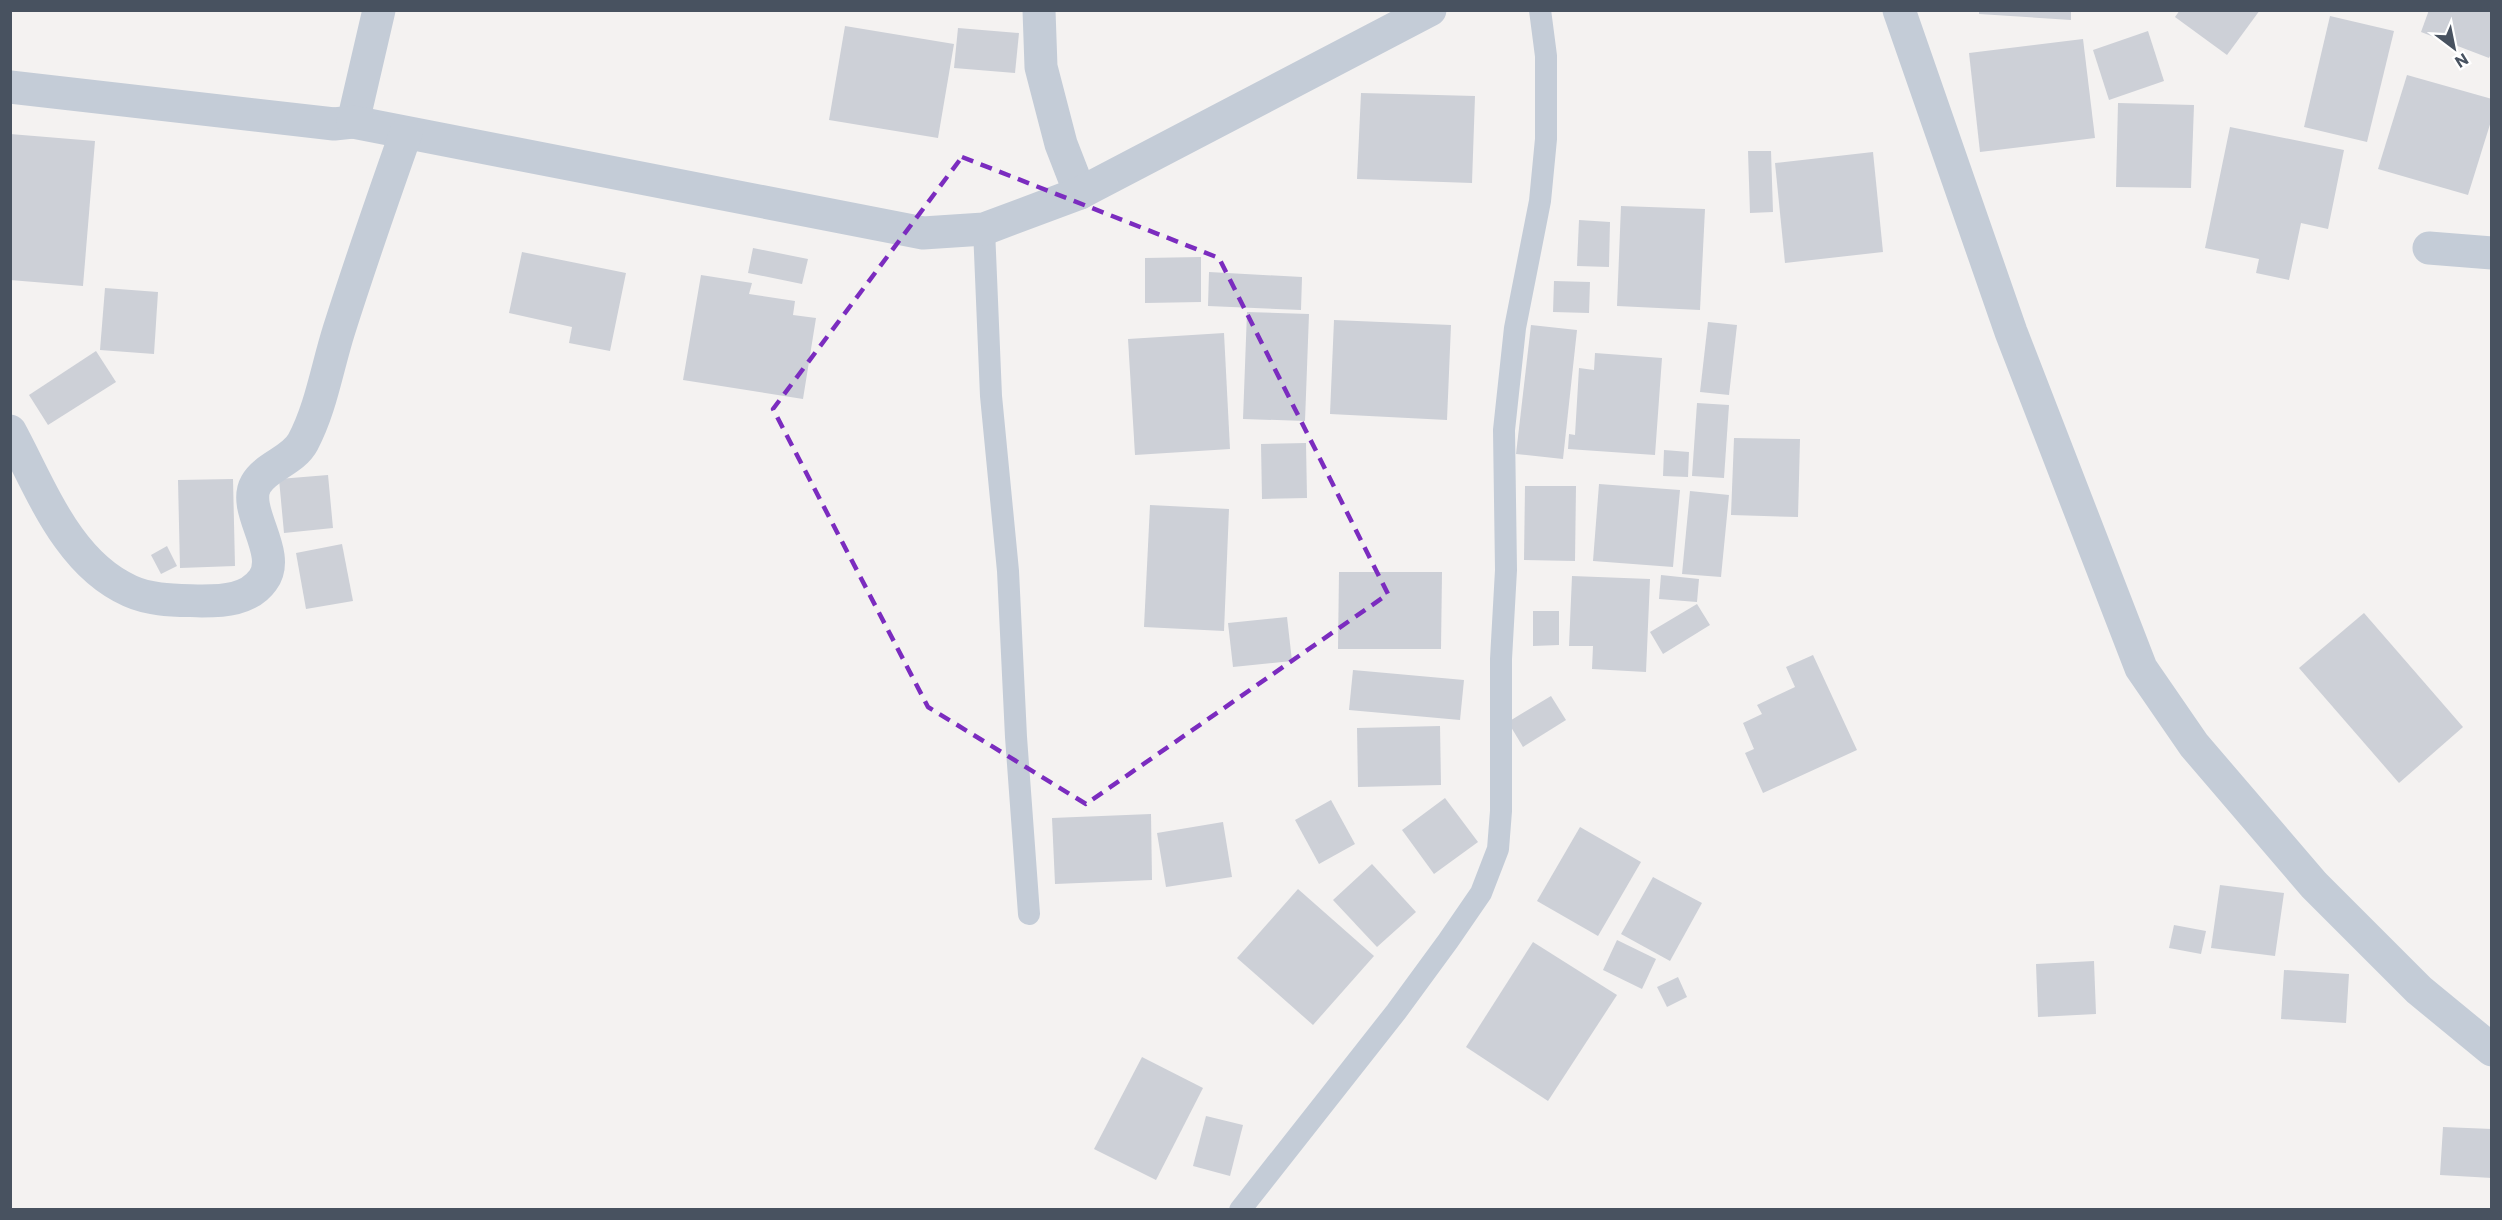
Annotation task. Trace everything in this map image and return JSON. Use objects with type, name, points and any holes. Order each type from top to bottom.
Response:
[{"type":"street","points":[[353,122],[379,10]]},
{"type":"street","points":[[1039,10],[1041,67],[1061,144],[1080,193]]},
{"type":"street","points":[[10,87],[334,124],[353,122],[923,233],[984,229],[1080,193],[1430,10]]},
{"type":"street","points":[[1899,10],[2011,332],[2142,668],[2194,745],[2314,885],[2419,990],[2492,1050]]},
{"type":"street","points":[[10,431],[69,541],[103,575],[131,591],[164,599],[224,602],[250,593],[264,580],[270,564],[253,496],[256,484],[301,446],[314,419],[356,276],[406,133]]},
{"type":"street","points":[[2429,248],[2492,253]]},
{"type":"lane","points":[[1240,1209],[1396,1012],[1449,941],[1481,893],[1498,849],[1501,811],[1501,659],[1506,570],[1503,430],[1515,328],[1540,201],[1546,138],[1547,65],[1540,10]]},
{"type":"lane","points":[[984,229],[991,396],[1008,571],[1016,737],[1029,914]]},
{"type":"highlighted area","points":[[962,157],[1219,258],[1388,594],[1086,804],[928,707],[773,409]]},
{"type":"building","points":[[1979,10],[2071,10],[2071,20],[1979,14]]},
{"type":"building","points":[[2180,10],[2260,10],[2227,55],[2175,17]]},
{"type":"building","points":[[2429,10],[2492,10],[2492,52],[2489,58],[2421,32]]},
{"type":"building","points":[[2330,16],[2394,31],[2367,142],[2304,127]]},
{"type":"building","points":[[845,26],[954,44],[938,138],[829,120]]},
{"type":"building","points":[[958,28],[1019,33],[1015,73],[954,68]]},
{"type":"building","points":[[2148,31],[2164,81],[2109,100],[2093,50]]},
{"type":"building","points":[[2083,39],[2095,138],[1980,152],[1969,53]]},
{"type":"building","points":[[2407,75],[2492,99],[2492,118],[2468,195],[2378,169]]},
{"type":"building","points":[[1361,93],[1475,96],[1472,183],[1357,179]]},
{"type":"building","points":[[2118,103],[2194,105],[2191,188],[2116,187]]},
{"type":"building","points":[[2230,127],[2344,150],[2328,229],[2301,223],[2289,280],[2256,273],[2259,259],[2205,248]]},
{"type":"building","points":[[10,134],[95,141],[83,286],[10,280]]},
{"type":"building","points":[[1748,151],[1771,151],[1773,212],[1750,213]]},
{"type":"building","points":[[1873,152],[1883,252],[1785,263],[1775,163]]},
{"type":"building","points":[[1621,206],[1705,209],[1700,310],[1617,306]]},
{"type":"building","points":[[1579,220],[1610,222],[1609,267],[1577,266]]},
{"type":"building","points":[[753,248],[808,259],[802,284],[748,273]]},
{"type":"building","points":[[522,252],[626,273],[610,351],[569,343],[572,327],[509,313]]},
{"type":"building","points":[[1201,257],[1201,302],[1145,303],[1145,258]]},
{"type":"building","points":[[1209,272],[1302,277],[1301,310],[1208,306]]},
{"type":"building","points":[[701,275],[752,283],[749,294],[795,301],[793,315],[816,318],[803,399],[683,380]]},
{"type":"building","points":[[1554,281],[1590,282],[1589,313],[1553,312]]},
{"type":"building","points":[[105,288],[158,292],[154,354],[100,350]]},
{"type":"building","points":[[1247,312],[1309,314],[1305,421],[1243,419]]},
{"type":"building","points":[[1334,320],[1451,325],[1447,420],[1330,414]]},
{"type":"building","points":[[1708,322],[1737,325],[1729,395],[1700,392]]},
{"type":"building","points":[[1531,325],[1577,330],[1563,459],[1516,454]]},
{"type":"building","points":[[1224,333],[1230,449],[1135,455],[1128,339]]},
{"type":"building","points":[[96,351],[116,382],[48,425],[29,395]]},
{"type":"building","points":[[1595,353],[1662,358],[1655,455],[1568,449],[1569,434],[1575,435],[1579,368],[1594,370]]},
{"type":"building","points":[[1697,403],[1729,405],[1724,478],[1692,476]]},
{"type":"building","points":[[1734,438],[1800,439],[1798,517],[1731,515]]},
{"type":"building","points":[[1306,443],[1307,498],[1262,499],[1261,444]]},
{"type":"building","points":[[1664,450],[1689,452],[1688,477],[1663,476]]},
{"type":"building","points":[[328,475],[333,528],[284,533],[279,479]]},
{"type":"building","points":[[233,479],[235,566],[180,568],[178,480]]},
{"type":"building","points":[[1599,484],[1680,490],[1673,567],[1593,561]]},
{"type":"building","points":[[1525,486],[1576,486],[1575,561],[1524,560]]},
{"type":"building","points":[[1690,491],[1729,495],[1721,577],[1682,574]]},
{"type":"building","points":[[1150,505],[1229,509],[1224,631],[1144,627]]},
{"type":"building","points":[[342,544],[353,601],[306,609],[296,553]]},
{"type":"building","points":[[167,546],[177,566],[161,574],[151,555]]},
{"type":"building","points":[[1339,572],[1442,572],[1441,649],[1338,649]]},
{"type":"building","points":[[1661,575],[1699,579],[1697,602],[1659,599]]},
{"type":"building","points":[[1572,576],[1650,579],[1646,672],[1592,669],[1593,646],[1569,646]]},
{"type":"building","points":[[1697,604],[1710,625],[1663,654],[1650,632]]},
{"type":"building","points":[[1533,611],[1559,611],[1559,645],[1533,646]]},
{"type":"building","points":[[2364,613],[2463,727],[2399,783],[2299,668]]},
{"type":"building","points":[[1287,617],[1292,661],[1233,667],[1228,623]]},
{"type":"building","points":[[1813,655],[1857,750],[1763,793],[1745,753],[1754,749],[1743,723],[1762,714],[1757,705],[1795,687],[1786,667]]},
{"type":"building","points":[[1353,670],[1464,680],[1460,720],[1349,710]]},
{"type":"building","points":[[1551,696],[1566,720],[1523,747],[1508,722]]},
{"type":"building","points":[[1440,726],[1441,785],[1358,787],[1357,728]]},
{"type":"building","points":[[1445,798],[1478,842],[1434,874],[1402,830]]},
{"type":"building","points":[[1331,800],[1355,844],[1319,864],[1295,820]]},
{"type":"building","points":[[1151,814],[1152,880],[1055,884],[1052,818]]},
{"type":"building","points":[[1223,822],[1232,877],[1166,887],[1157,833]]},
{"type":"building","points":[[1580,827],[1641,862],[1598,936],[1537,901]]},
{"type":"building","points":[[1372,864],[1416,912],[1377,947],[1333,900]]},
{"type":"building","points":[[1653,877],[1702,903],[1670,961],[1621,934]]},
{"type":"building","points":[[2220,885],[2284,893],[2275,956],[2211,948]]},
{"type":"building","points":[[1298,889],[1374,956],[1313,1025],[1237,958]]},
{"type":"building","points":[[2174,925],[2206,931],[2201,954],[2169,948]]},
{"type":"building","points":[[1617,940],[1656,959],[1642,989],[1603,970]]},
{"type":"building","points":[[1533,942],[1617,995],[1548,1101],[1466,1047]]},
{"type":"building","points":[[2094,961],[2096,1014],[2038,1017],[2036,964]]},
{"type":"building","points":[[2284,970],[2349,974],[2346,1023],[2281,1019]]},
{"type":"building","points":[[1678,977],[1687,997],[1667,1007],[1657,987]]},
{"type":"building","points":[[1142,1057],[1203,1088],[1156,1180],[1094,1149]]},
{"type":"building","points":[[1206,1116],[1243,1125],[1230,1176],[1193,1166]]},
{"type":"building","points":[[2443,1127],[2492,1129],[2492,1178],[2440,1175]]}]
